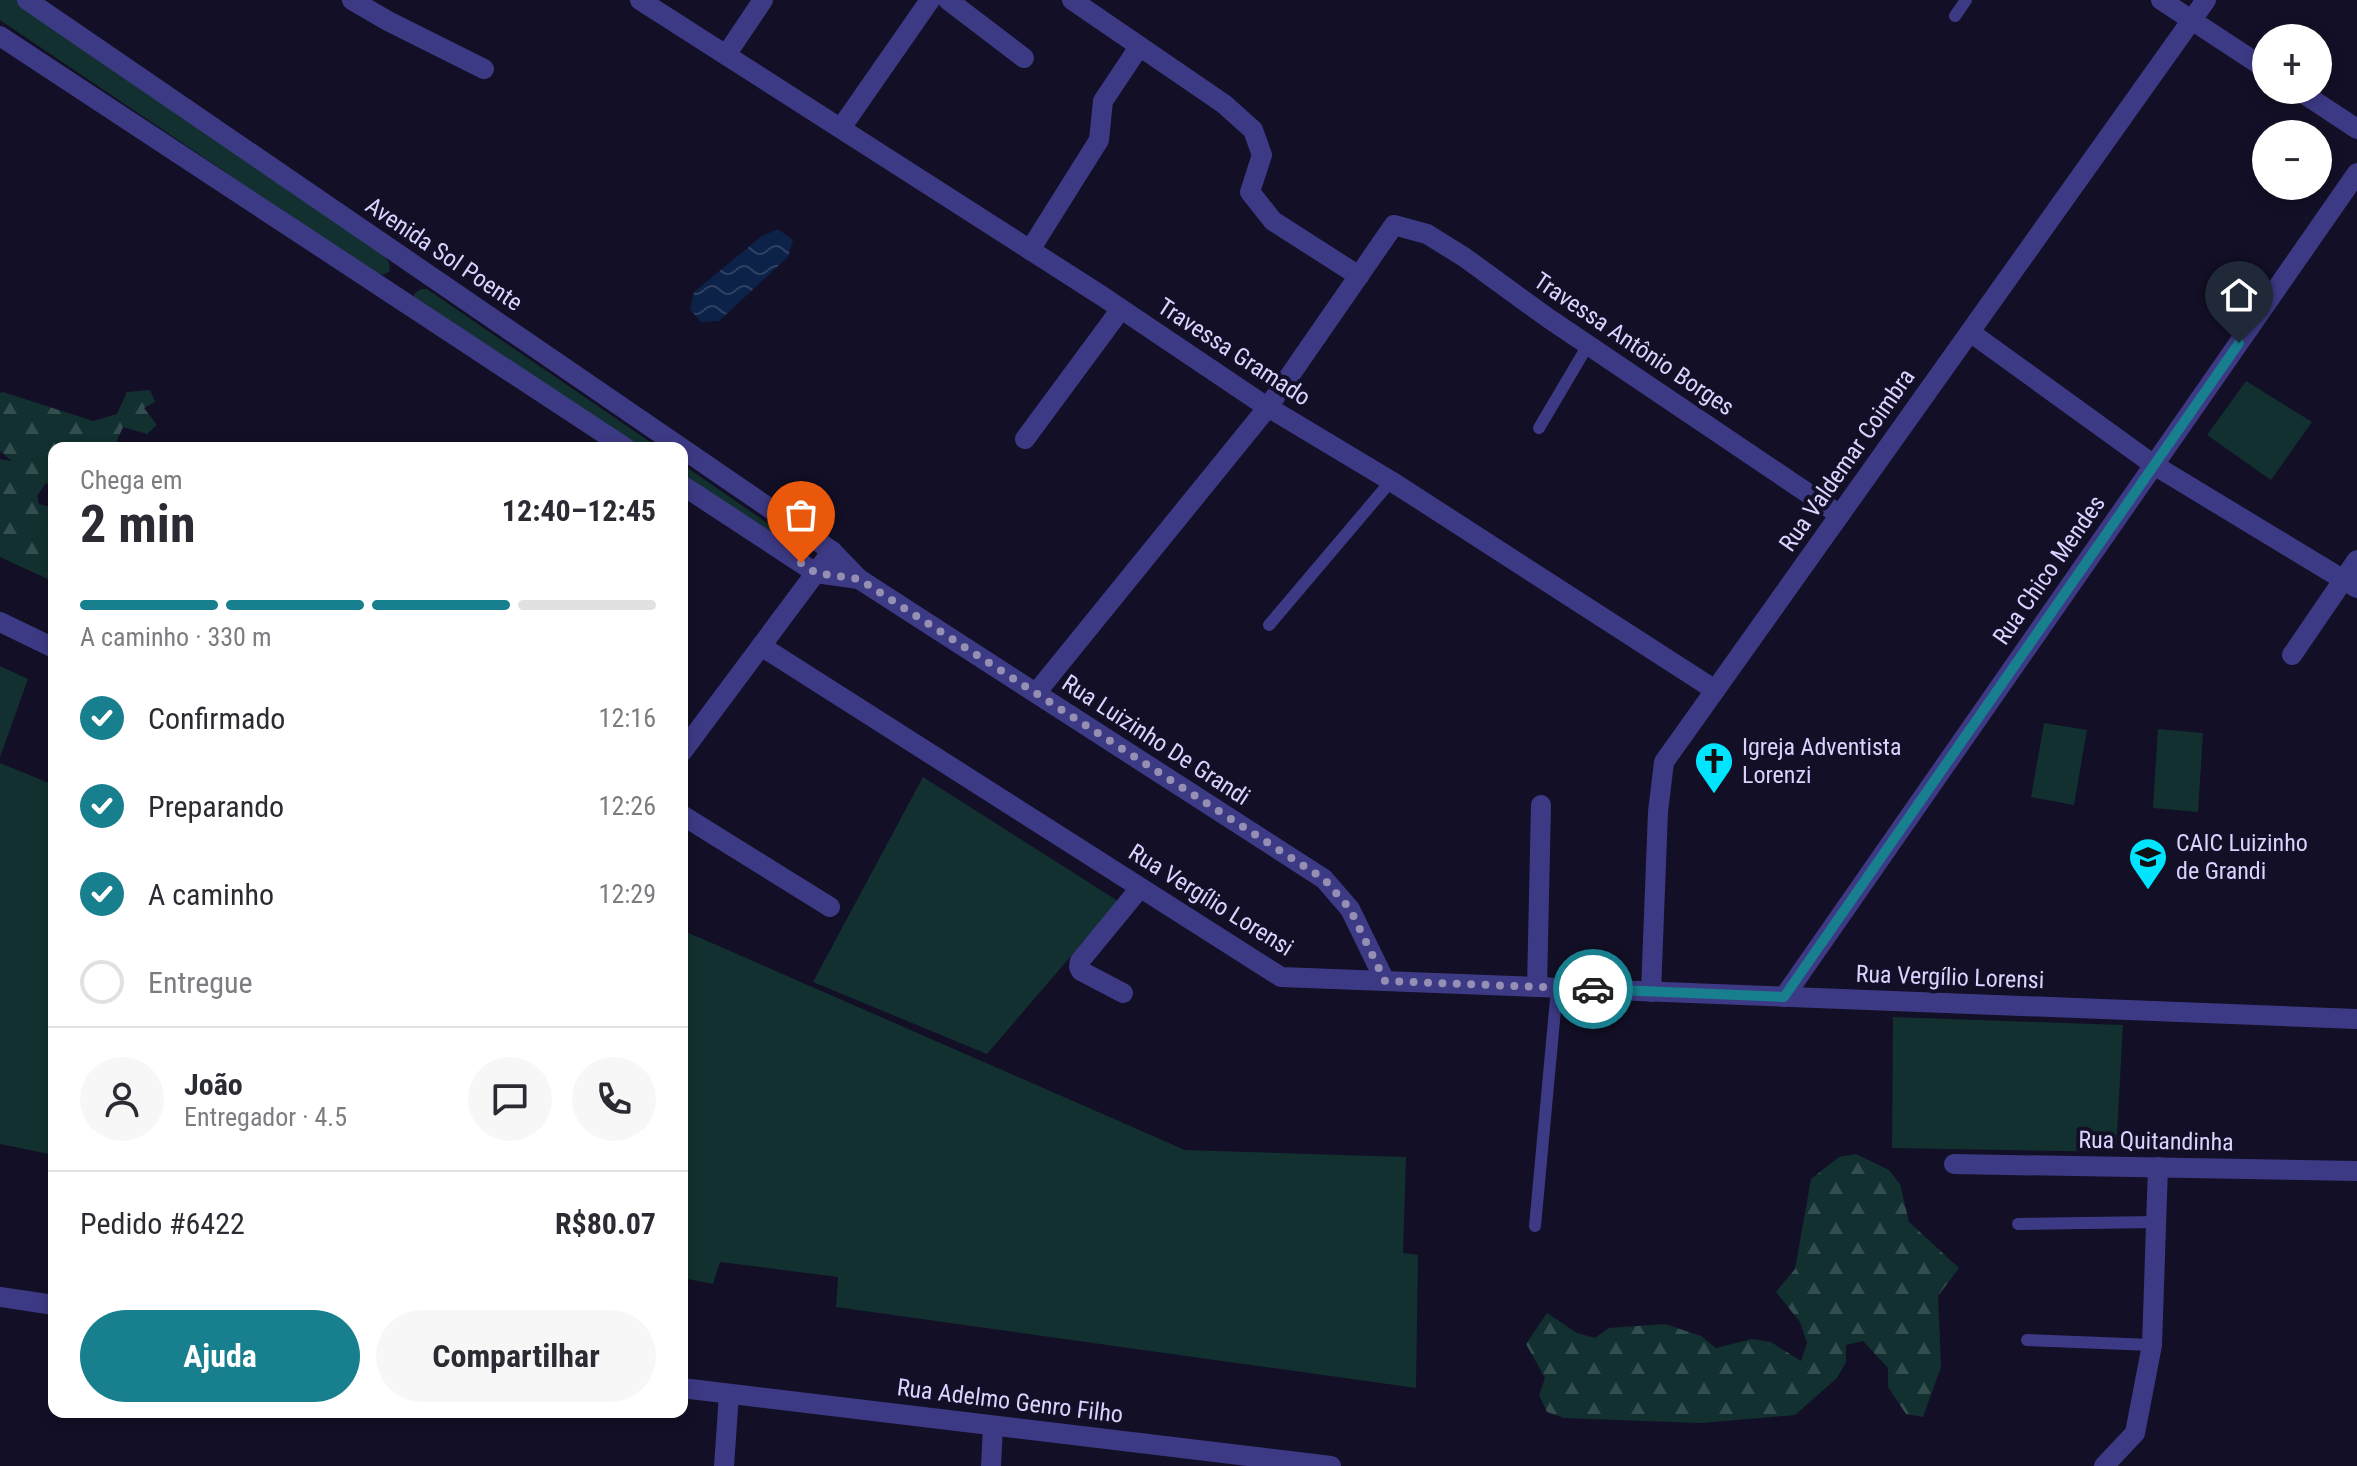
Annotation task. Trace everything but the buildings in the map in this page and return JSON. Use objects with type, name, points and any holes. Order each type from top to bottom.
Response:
[{"type":"street","name":"Avenida Sol Poente","points":[[27,0],[673,442]]},
{"type":"street","points":[[352,0],[484,69]]},
{"type":"street","name":"Travessa Gramado","points":[[640,0],[1268,407],[1391,481],[1715,690]]},
{"type":"street","points":[[726,55],[763,0]]},
{"type":"street","points":[[841,128],[930,0]]},
{"type":"street","points":[[948,0],[1024,58]]},
{"type":"street","points":[[1036,693],[1268,407],[1359,276],[1273,221],[1250,192],[1262,155],[1253,130],[1224,104],[1072,0]]},
{"type":"street","points":[[2161,0],[2252,60]]},
{"type":"street","name":"Rua Valdemar Coimbra","points":[[1651,992],[1658,812],[1664,762],[2206,0]]},
{"type":"street","points":[[0,36],[617,442]]},
{"type":"street","points":[[1030,250],[1099,140],[1103,101],[1139,47]]},
{"type":"street","points":[[2319,104],[2357,129]]},
{"type":"street","name":"Rua Chico Mendes","points":[[1784,997],[2357,173]]},
{"type":"street","name":"Travessa Antônio Borges","points":[[1359,276],[1394,225],[1427,234],[1840,515]]},
{"type":"street","points":[[395,296],[418,268]]},
{"type":"street","points":[[1025,439],[1121,309]]},
{"type":"street","points":[[1970,332],[2154,465],[2350,584]]},
{"type":"street","name":"Avenida Sol Poente","points":[[688,453],[832,551]]},
{"type":"street","points":[[688,489],[816,573]]},
{"type":"street","points":[[688,744],[832,551]]},
{"type":"street","name":"Rua Luizinho De Grandi","points":[[832,551],[859,579],[1324,879],[1350,909],[1385,981]]},
{"type":"street","points":[[2292,655],[2350,584],[2357,560]]},
{"type":"street","name":"Rua Luizinho De Grandi","points":[[816,573],[859,579]]},
{"type":"street","points":[[0,622],[48,645]]},
{"type":"street","name":"Rua Vergílio Lorensi","points":[[761,646],[1281,977],[2357,1019]]},
{"type":"street","points":[[1541,805],[1547,987]]},
{"type":"street","points":[[688,819],[830,907]]},
{"type":"street","points":[[1123,993],[1081,971],[1079,967],[1080,961],[1140,888]]},
{"type":"street","name":"Rua Quitandinha","points":[[1954,1164],[2357,1171]]},
{"type":"street","points":[[2104,1466],[2135,1433],[2152,1345],[2158,1167]]},
{"type":"street","points":[[0,1297],[48,1304]]},
{"type":"street","name":"Rua Adelmo Genro Filho","points":[[688,1389],[1248,1461],[1331,1466]]},
{"type":"street","points":[[724,1466],[729,1394]]},
{"type":"street","points":[[991,1466],[993,1426]]},
{"type":"lane","points":[[1955,16],[1966,0]]},
{"type":"lane","points":[[1539,428],[1588,345]]},
{"type":"lane","points":[[1269,625],[1391,481]]},
{"type":"lane","points":[[1535,1226],[1547,987]]},
{"type":"lane","points":[[2018,1224],[2157,1222]]},
{"type":"lane","points":[[2027,1340],[2152,1345]]},
{"type":"green space","points":[[0,0],[21,0],[380,251],[389,262],[390,271],[383,275],[372,271],[0,20]]},
{"type":"green space","points":[[427,289],[650,442],[627,442],[419,308],[412,301],[415,293]]},
{"type":"green space","points":[[2246,381],[2312,422],[2271,480],[2207,435]]},
{"type":"green space","points":[[150,390],[155,402],[144,408],[157,425],[147,434],[123,427],[116,442],[48,442],[48,484],[37,496],[39,504],[48,506],[48,579],[0,557],[0,459],[12,461],[0,451],[0,393],[93,421],[117,414],[127,392]]},
{"type":"green space","points":[[688,468],[802,547],[804,551],[799,553],[688,482]]},
{"type":"green space","points":[[0,666],[28,679],[0,757]]},
{"type":"green space","points":[[2044,723],[2087,730],[2074,805],[2031,797]]},
{"type":"green space","points":[[2158,729],[2203,733],[2198,812],[2153,808]]},
{"type":"green space","points":[[0,763],[48,783],[48,1154],[0,1144]]},
{"type":"green space","points":[[923,777],[1118,901],[987,1054],[813,982]]},
{"type":"green space","points":[[688,933],[1185,1150],[1406,1157],[1403,1253],[1418,1255],[1416,1388],[836,1307],[838,1277],[720,1262],[713,1284],[688,1279]]},
{"type":"green space","points":[[1893,1017],[2123,1025],[2116,1152],[1892,1148]]},
{"type":"green space","points":[[1856,1154],[1889,1170],[1900,1184],[1909,1222],[1959,1268],[1938,1296],[1941,1367],[1923,1417],[1906,1414],[1888,1387],[1888,1368],[1863,1341],[1846,1345],[1846,1362],[1837,1378],[1795,1415],[1701,1423],[1564,1418],[1547,1412],[1539,1395],[1545,1378],[1526,1344],[1547,1313],[1577,1333],[1595,1338],[1609,1328],[1665,1324],[1701,1336],[1716,1348],[1752,1339],[1771,1342],[1801,1361],[1807,1343],[1800,1322],[1776,1292],[1795,1269],[1811,1179],[1839,1157]]},
{"type":"water","points":[[778,229],[793,240],[788,257],[719,321],[701,322],[690,309],[694,292],[762,236]]},
{"type":"way so far","points":[[801,563],[816,573],[859,579],[1324,879],[1350,909],[1385,981],[1593,989]]},
{"type":"place","name":"Igreja Adventista Lorenzi","points":[[1714,795]]},
{"type":"place","name":"CAIC Luizinho de Grandi","points":[[2148,891]]},
{"type":"route","points":[[1593,989],[1784,997],[2239,343]]}]
